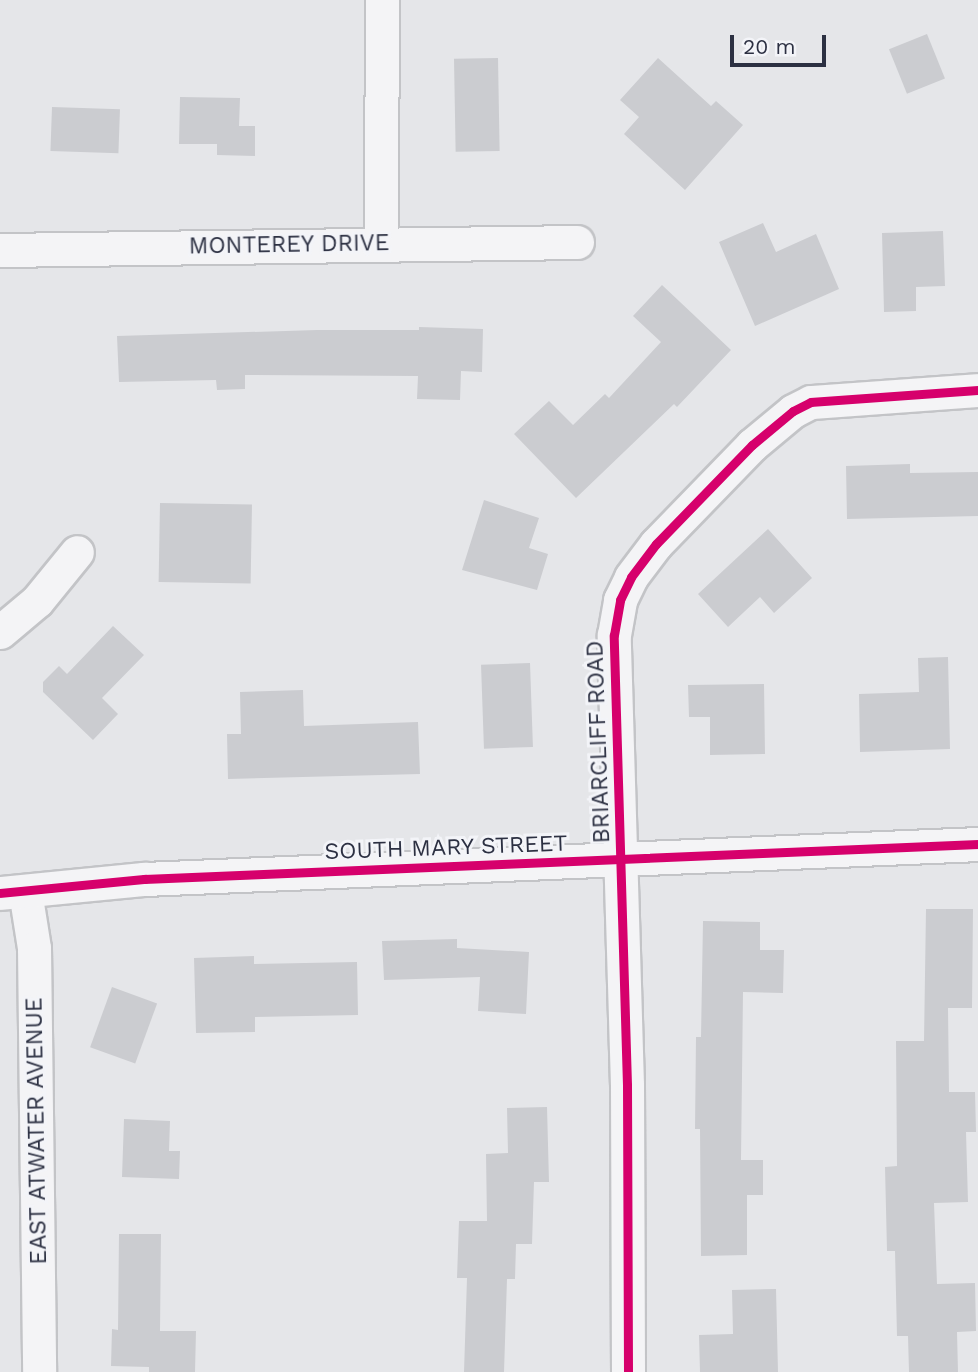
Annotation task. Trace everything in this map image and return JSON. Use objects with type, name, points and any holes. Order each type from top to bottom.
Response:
[{"type":"street","points":[[381,244],[382,0]]},
{"type":"street","name":"MONTEREY DRIVE","points":[[0,250],[577,242]]},
{"type":"street","name":"BRIARCLIFF ROAD","points":[[628,1372],[627,1085],[614,635],[620,600],[631,577],[656,544],[752,444],[793,411],[811,402],[978,390]]},
{"type":"street","points":[[0,632],[37,601],[78,552]]},
{"type":"street","name":"SOUTH MARY STREET","points":[[13,892],[144,879],[978,844]]},
{"type":"street","name":"EAST ATWATER AVENUE","points":[[13,892],[34,948],[39,1372]]},
{"type":"building","points":[[927,34],[945,79],[907,94],[889,49]]},
{"type":"building","points":[[498,58],[500,151],[456,152],[454,59]]},
{"type":"building","points":[[658,58],[711,106],[716,101],[743,125],[685,190],[624,134],[639,117],[620,100]]},
{"type":"building","points":[[180,97],[240,98],[239,126],[255,126],[255,156],[217,155],[217,144],[179,144]]},
{"type":"building","points":[[52,107],[120,109],[118,153],[50,151]]},
{"type":"building","points":[[763,223],[776,252],[816,234],[839,289],[755,326],[719,242]]},
{"type":"building","points":[[943,231],[945,286],[916,287],[916,311],[884,312],[882,233]]},
{"type":"building","points":[[662,285],[731,350],[677,407],[674,404],[576,498],[514,434],[549,401],[573,425],[605,394],[609,398],[661,342],[633,316]]},
{"type":"building","points":[[419,327],[483,329],[482,372],[461,371],[460,400],[417,399],[418,376],[245,375],[245,389],[217,390],[216,380],[119,382],[117,336],[419,330]]},
{"type":"building","points":[[910,464],[910,473],[978,472],[978,516],[847,519],[846,466]]},
{"type":"building","points":[[484,500],[539,518],[529,548],[548,554],[537,590],[462,570]]},
{"type":"building","points":[[160,503],[252,505],[251,584],[159,582]]},
{"type":"building","points":[[768,529],[812,578],[774,613],[760,597],[728,627],[698,594]]},
{"type":"building","points":[[113,626],[144,655],[102,698],[118,714],[93,740],[43,692],[43,682],[59,666],[67,674]]},
{"type":"building","points":[[948,657],[950,749],[860,752],[859,694],[919,692],[918,658]]},
{"type":"building","points":[[530,663],[533,747],[484,749],[481,665]]},
{"type":"building","points":[[764,684],[765,754],[710,755],[710,717],[689,717],[688,685]]},
{"type":"building","points":[[303,690],[304,726],[418,722],[420,774],[228,779],[227,734],[241,734],[240,692]]},
{"type":"building","points":[[926,909],[973,909],[972,1008],[948,1008],[949,1092],[975,1092],[976,1132],[966,1132],[968,1202],[934,1203],[937,1284],[975,1283],[976,1331],[957,1332],[958,1372],[909,1372],[908,1336],[897,1336],[895,1251],[887,1251],[885,1167],[897,1166],[896,1041],[924,1041]]},
{"type":"building","points":[[703,921],[760,922],[760,950],[784,950],[783,993],[743,992],[741,1160],[763,1160],[763,1195],[747,1195],[747,1255],[701,1256],[700,1129],[695,1129],[696,1037],[701,1037]]},
{"type":"building","points":[[457,939],[457,948],[529,952],[526,1014],[478,1011],[480,977],[384,980],[382,941]]},
{"type":"building","points":[[254,956],[254,964],[357,962],[358,1015],[255,1017],[255,1032],[196,1033],[194,958]]},
{"type":"building","points":[[112,987],[157,1003],[135,1064],[90,1047]]},
{"type":"building","points":[[547,1107],[549,1182],[534,1182],[532,1244],[516,1244],[515,1279],[507,1279],[504,1372],[464,1372],[467,1278],[457,1278],[459,1221],[487,1221],[486,1154],[508,1153],[507,1108]]},
{"type":"building","points":[[124,1119],[170,1121],[169,1151],[180,1151],[179,1179],[122,1177]]},
{"type":"building","points":[[119,1234],[161,1234],[160,1331],[196,1331],[195,1372],[149,1372],[149,1367],[111,1366],[112,1329],[118,1330]]},
{"type":"building","points":[[776,1289],[778,1372],[700,1372],[699,1335],[733,1334],[732,1290]]},
{"type":"cycle path","points":[[628,1372],[627,1085],[614,635],[620,600],[631,577],[656,544],[752,445],[793,411],[811,402],[978,390]]},
{"type":"cycle path","points":[[0,893],[144,879],[978,844]]}]
